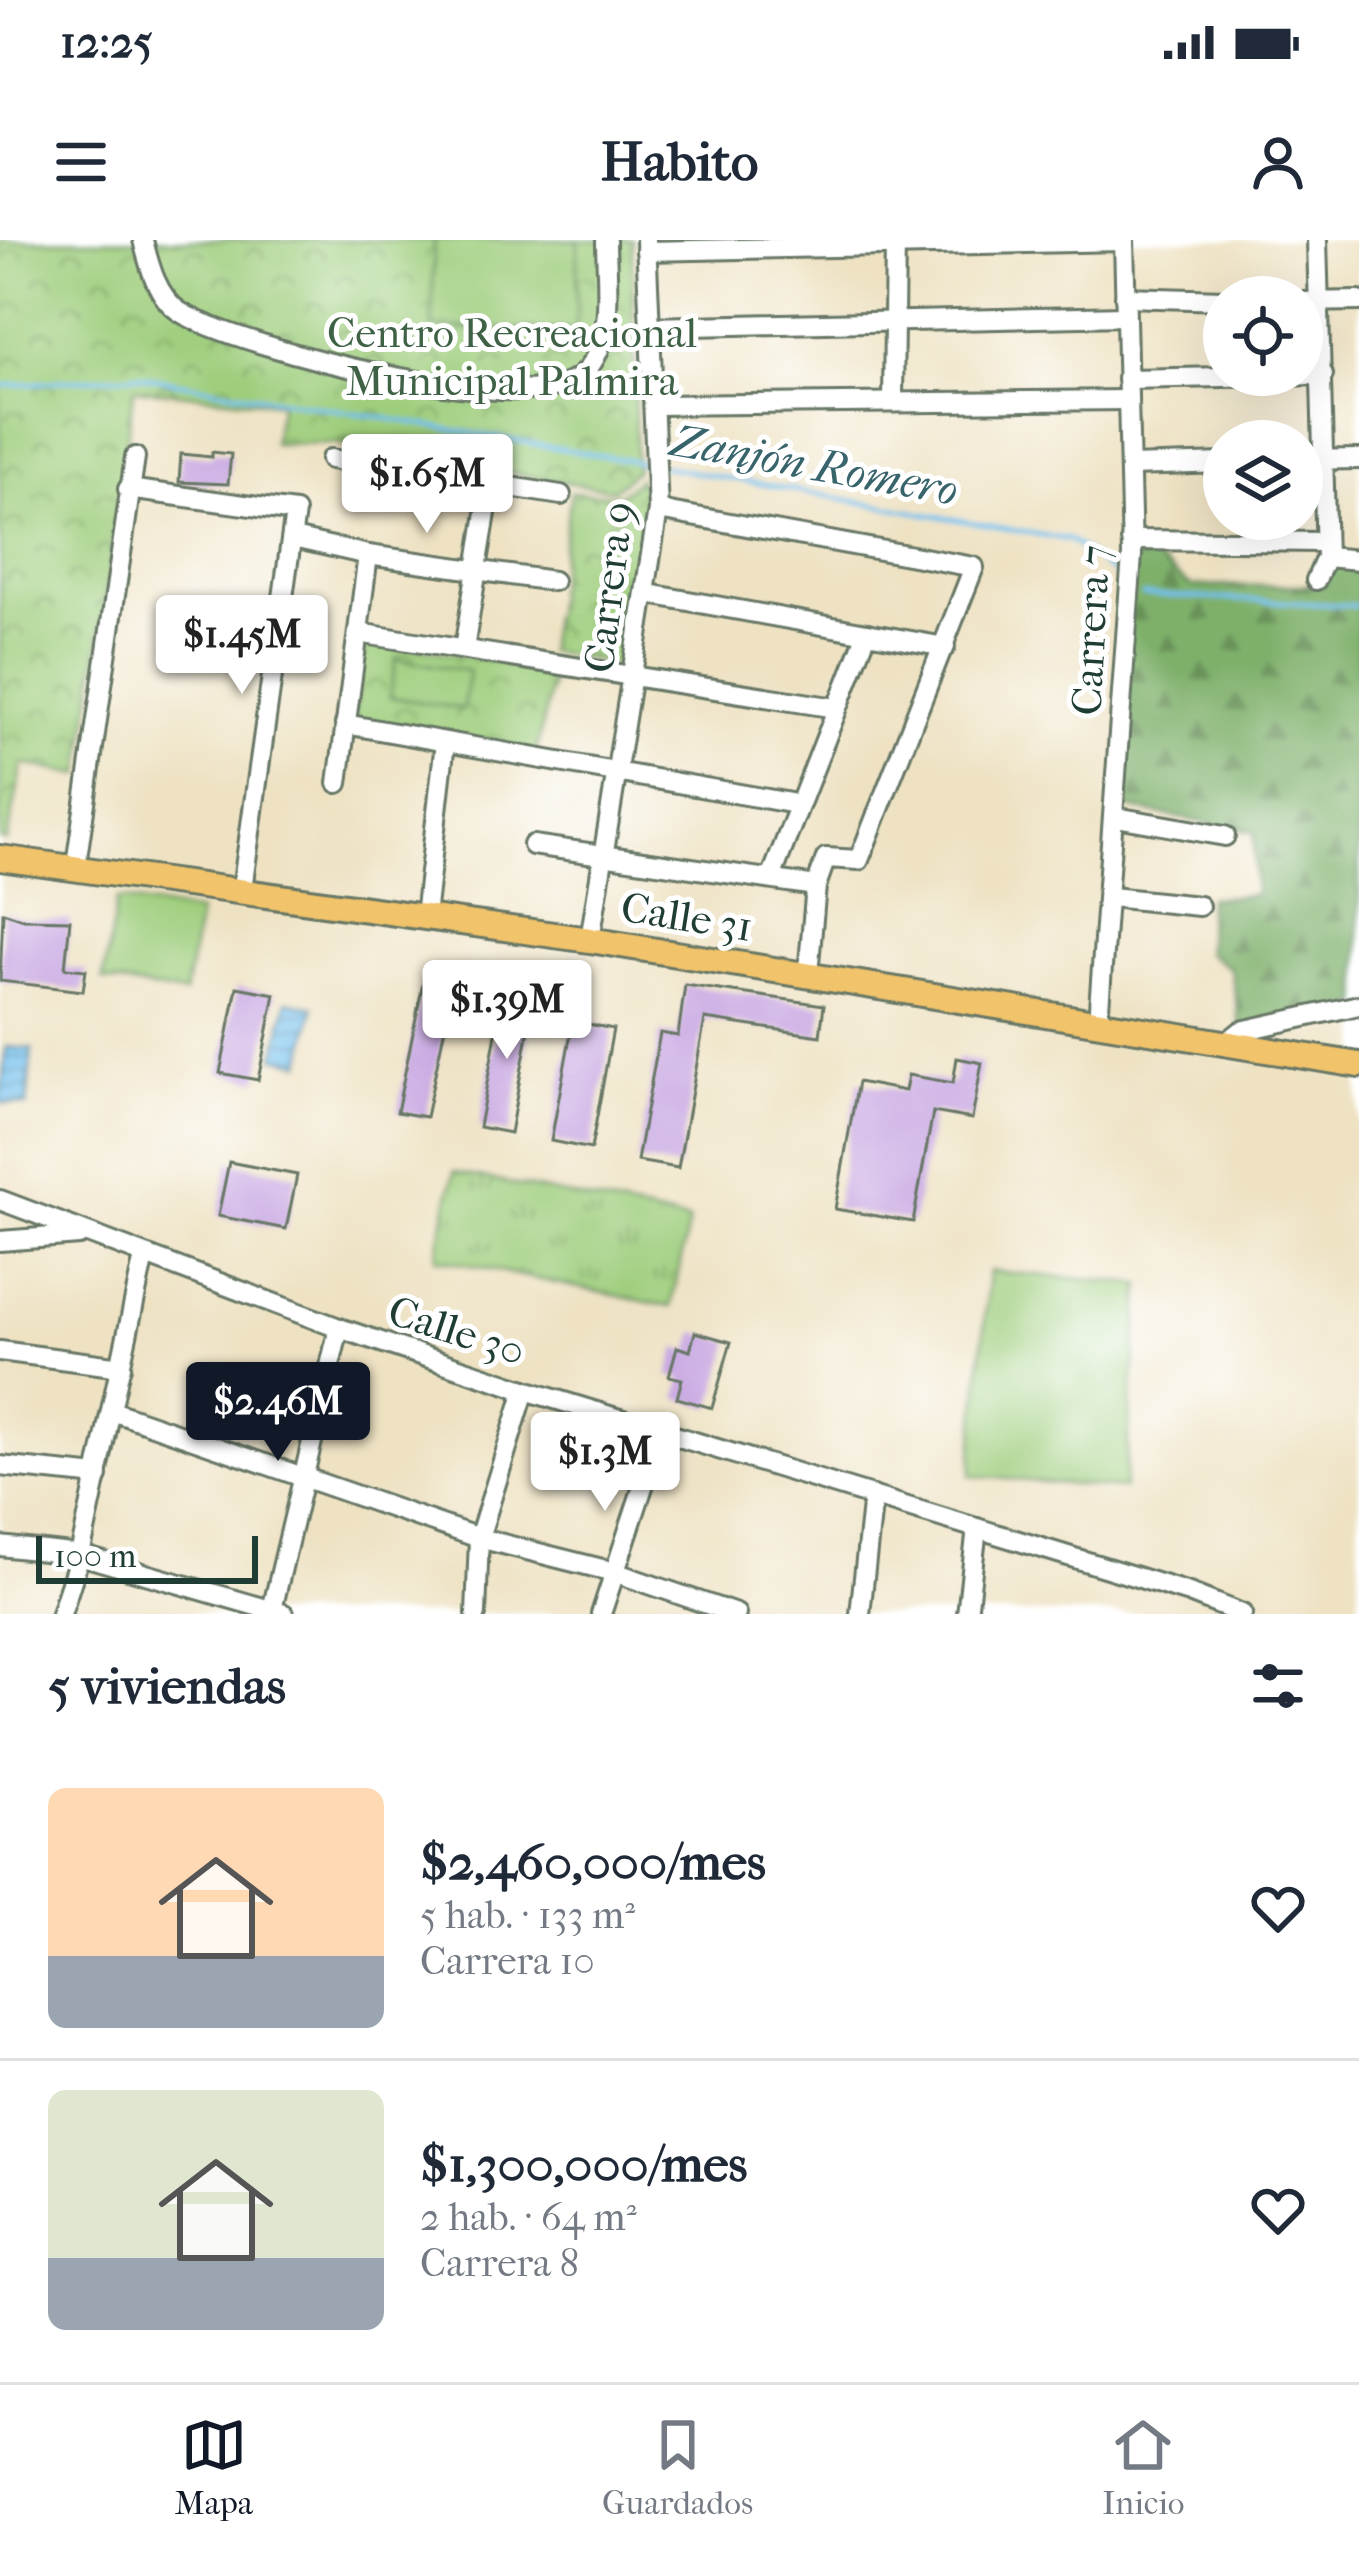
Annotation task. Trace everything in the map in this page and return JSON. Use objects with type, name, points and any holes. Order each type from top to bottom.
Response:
[{"type":"main road","name":"Calle 31","points":[[0,858],[590,940],[1359,1065]]},
{"type":"street","points":[[143,240],[166,299],[178,311],[220,328],[389,379],[551,388],[569,386],[584,375],[603,339],[606,240]]},
{"type":"street","points":[[1313,276],[1317,240]]},
{"type":"street","points":[[646,245],[1124,241]]},
{"type":"street","name":"Carrera 7","points":[[1099,1022],[1132,540],[1124,241]]},
{"type":"street","points":[[893,400],[895,243]]},
{"type":"street","name":"Carrera 9","points":[[590,940],[649,594],[658,510],[646,245]]},
{"type":"street","points":[[648,327],[894,325],[1203,301]]},
{"type":"street","points":[[1323,302],[1359,302]]},
{"type":"street","points":[[1126,379],[1203,377]]},
{"type":"street","points":[[654,405],[1127,400]]},
{"type":"street","points":[[76,866],[135,457]]},
{"type":"street","points":[[331,459],[561,495]]},
{"type":"street","points":[[1316,580],[1325,549],[1323,459],[1359,459]]},
{"type":"street","points":[[1130,466],[1203,464]]},
{"type":"street","points":[[464,650],[491,482]]},
{"type":"street","points":[[128,489],[296,512],[242,889]]},
{"type":"street","points":[[658,510],[974,567],[859,860],[827,856],[816,886],[808,974]]},
{"type":"street","points":[[293,538],[368,555],[553,581]]},
{"type":"street","points":[[1132,540],[1325,549],[1359,560]]},
{"type":"street","points":[[338,783],[368,555]]},
{"type":"street","points":[[649,594],[945,647]]},
{"type":"street","points":[[358,633],[836,707]]},
{"type":"street","points":[[771,878],[796,804],[867,633]]},
{"type":"street","points":[[345,724],[796,804]]},
{"type":"street","points":[[425,916],[445,742]]},
{"type":"street","points":[[1116,817],[1225,836]]},
{"type":"street","points":[[533,844],[816,886]]},
{"type":"street","points":[[1109,897],[1199,906]]},
{"type":"street","points":[[1226,1043],[1241,1030],[1359,1005]]},
{"type":"street","name":"Calle 30","points":[[0,1200],[339,1328],[1242,1614]]},
{"type":"street","points":[[0,1241],[83,1234]]},
{"type":"street","points":[[62,1614],[80,1555],[144,1256]]},
{"type":"street","points":[[0,1546],[80,1555],[276,1613],[339,1328]]},
{"type":"street","points":[[0,1352],[121,1366]]},
{"type":"street","points":[[476,1614],[479,1538],[525,1390]]},
{"type":"street","points":[[112,1411],[479,1538],[614,1573],[736,1614]]},
{"type":"street","points":[[601,1614],[661,1432]]},
{"type":"street","points":[[0,1466],[98,1476]]},
{"type":"street","points":[[860,1614],[873,1496]]},
{"type":"street","points":[[968,1614],[977,1528]]},
{"type":"green space","name":"Centro Recreacional Municipal Palmira","points":[[0,240],[632,240],[636,470],[613,490],[334,443],[273,444],[280,403],[134,389],[81,775],[23,764],[7,841],[0,840]]},
{"type":"green space","points":[[434,240],[578,240],[576,330],[432,327]]},
{"type":"green space","points":[[639,479],[648,504],[627,667],[547,651],[571,492],[618,496]]},
{"type":"green space","points":[[1131,540],[1191,586],[1325,585],[1326,557],[1359,560],[1359,1005],[1241,1031],[1231,969],[1207,953],[1208,898],[1255,895],[1254,832],[1117,806]]},
{"type":"green space","points":[[365,640],[554,670],[536,753],[353,720]]},
{"type":"green space","points":[[396,659],[469,671],[463,709],[390,697]]},
{"type":"green space","points":[[117,899],[199,913],[185,994],[103,980]]},
{"type":"green space","points":[[454,1172],[689,1221],[671,1307],[436,1258]]},
{"type":"green space","points":[[989,1271],[1141,1284],[1124,1489],[971,1476]]},
{"type":"water","points":[[287,1001],[314,1007],[302,1063],[275,1057]]},
{"type":"water","points":[[6,1047],[32,1049],[27,1106],[0,1103]]},
{"type":"building","points":[[212,452],[231,454],[228,484],[179,482],[181,454],[212,457]]},
{"type":"building","points":[[3,912],[24,919],[70,920],[65,968],[86,970],[83,991],[0,981]]},
{"type":"building","points":[[425,973],[455,979],[426,1117],[397,1112]]},
{"type":"building","points":[[685,985],[824,1005],[820,1036],[705,1019],[678,1168],[637,1161],[660,1033],[678,1036]]},
{"type":"building","points":[[237,987],[275,994],[258,1080],[220,1073]]},
{"type":"building","points":[[504,990],[535,996],[510,1133],[479,1127]]},
{"type":"building","points":[[573,1021],[613,1029],[591,1149],[551,1141]]},
{"type":"building","points":[[957,1058],[982,1063],[972,1119],[933,1112],[913,1222],[835,1209],[858,1082],[905,1091],[908,1075],[953,1083]]},
{"type":"building","points":[[229,1162],[297,1175],[286,1229],[218,1216]]},
{"type":"building","points":[[695,1332],[731,1342],[712,1408],[677,1398],[682,1379],[669,1376],[677,1347],[690,1351]]},
{"type":"waterway","name":"Zanjón Romero","points":[[0,386],[136,375],[650,464]]},
{"type":"waterway","name":"Zanjón Romero","points":[[661,466],[1069,540],[1112,572]]},
{"type":"waterway","name":"Zanjón Romero","points":[[1143,595],[1359,606]]}]
